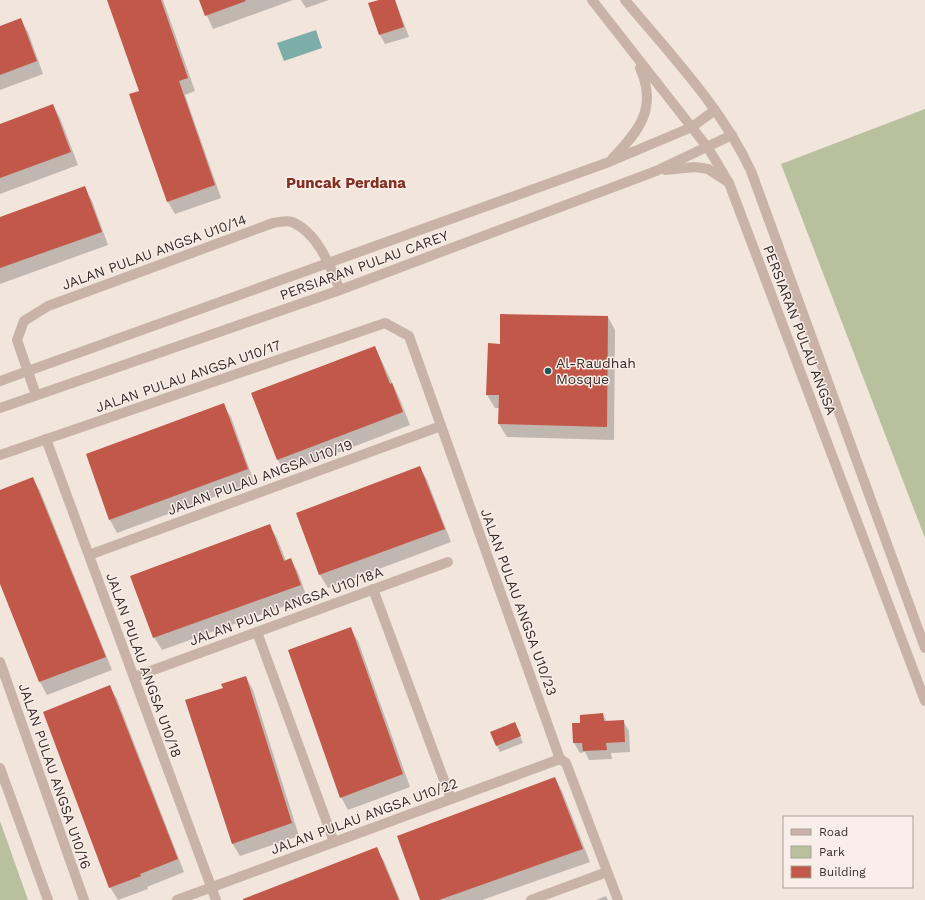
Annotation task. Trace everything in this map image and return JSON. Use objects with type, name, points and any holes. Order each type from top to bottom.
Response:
[{"type":"street","name":"PERSIARAN PULAU ANGSA","points":[[592,0],[635,57],[708,148],[729,183],[925,701]]},
{"type":"street","name":"PERSIARAN PULAU ANGSA","points":[[625,0],[715,110],[732,135],[751,171],[925,648]]},
{"type":"street","points":[[609,162],[631,139],[644,116],[648,92],[635,57]]},
{"type":"street","name":"PERSIARAN PULAU CAREY","points":[[0,381],[609,162],[692,128],[715,110]]},
{"type":"street","name":"PERSIARAN PULAU CAREY","points":[[0,408],[340,290],[656,171],[708,148],[732,135]]},
{"type":"street","points":[[656,171],[695,167],[708,169],[729,183]]},
{"type":"street","name":"JALAN PULAU ANGSA U10/14","points":[[36,395],[17,340],[24,321],[48,306],[273,222],[290,222],[308,233],[328,263],[340,290]]},
{"type":"street","name":"JALAN PULAU ANGSA U10/23","points":[[385,323],[409,336],[560,759],[566,763],[618,900]]},
{"type":"street","name":"JALAN PULAU ANGSA U10/17","points":[[0,455],[385,323]]},
{"type":"street","name":"JALAN PULAU ANGSA U10/19","points":[[89,555],[441,426]]},
{"type":"street","name":"JALAN PULAU ANGSA U10/18","points":[[46,439],[216,900]]},
{"type":"street","name":"JALAN PULAU ANGSA U10/18A","points":[[134,678],[448,562]]},
{"type":"street","points":[[373,589],[451,799]]},
{"type":"street","points":[[257,632],[334,842]]},
{"type":"street","name":"JALAN PULAU ANGSA U10/16","points":[[0,662],[84,900]]},
{"type":"street","name":"JALAN PULAU ANGSA U10/22","points":[[177,900],[560,759]]},
{"type":"street","points":[[0,768],[48,900]]},
{"type":"street","points":[[530,900],[607,872]]},
{"type":"green space","points":[[925,109],[925,538],[781,164]]},
{"type":"green space","points":[[0,821],[28,900],[0,900]]},
{"type":"water","points":[[316,30],[322,48],[284,61],[277,43]]},
{"type":"building","points":[[107,0],[161,0],[188,78],[179,81],[215,185],[167,202],[129,94],[139,91]]},
{"type":"building","points":[[199,0],[245,0],[246,1],[205,16]]},
{"type":"building","points":[[379,0],[395,0],[404,27],[379,35],[368,3]]},
{"type":"building","points":[[21,18],[37,61],[0,75],[0,26]]},
{"type":"building","points":[[53,104],[71,152],[0,178],[0,124]]},
{"type":"building","points":[[85,186],[102,232],[0,268],[0,217]]},
{"type":"building","name":"Al-Raudhah Mosque","points":[[500,314],[608,316],[607,427],[498,424],[499,395],[486,395],[488,343],[500,344]]},
{"type":"building","points":[[375,346],[403,412],[277,460],[251,393]]},
{"type":"building","points":[[224,403],[248,469],[109,520],[86,454]]},
{"type":"building","points":[[420,466],[445,529],[319,575],[296,513]]},
{"type":"building","points":[[33,477],[106,657],[39,682],[0,584],[0,490]]},
{"type":"building","points":[[270,524],[284,561],[291,558],[301,585],[153,638],[130,576]]},
{"type":"building","points":[[351,627],[403,774],[340,798],[288,650]]},
{"type":"building","points":[[246,676],[292,823],[232,844],[185,700],[223,688],[221,684]]},
{"type":"building","points":[[110,685],[178,859],[140,874],[141,876],[109,888],[43,712]]},
{"type":"building","points":[[603,713],[604,721],[624,720],[625,742],[606,743],[607,750],[583,751],[582,743],[573,743],[572,723],[580,723],[580,715]]},
{"type":"building","points":[[515,722],[521,736],[496,746],[490,732]]},
{"type":"building","points":[[555,777],[583,849],[439,900],[420,900],[397,836]]},
{"type":"building","points":[[377,847],[399,900],[243,900],[243,899]]},
{"type":"place","name":"Al-Raudhah Mosque","points":[[548,371]]},
{"type":"district","name":"Puncak Perdana","points":[[346,183]]}]
